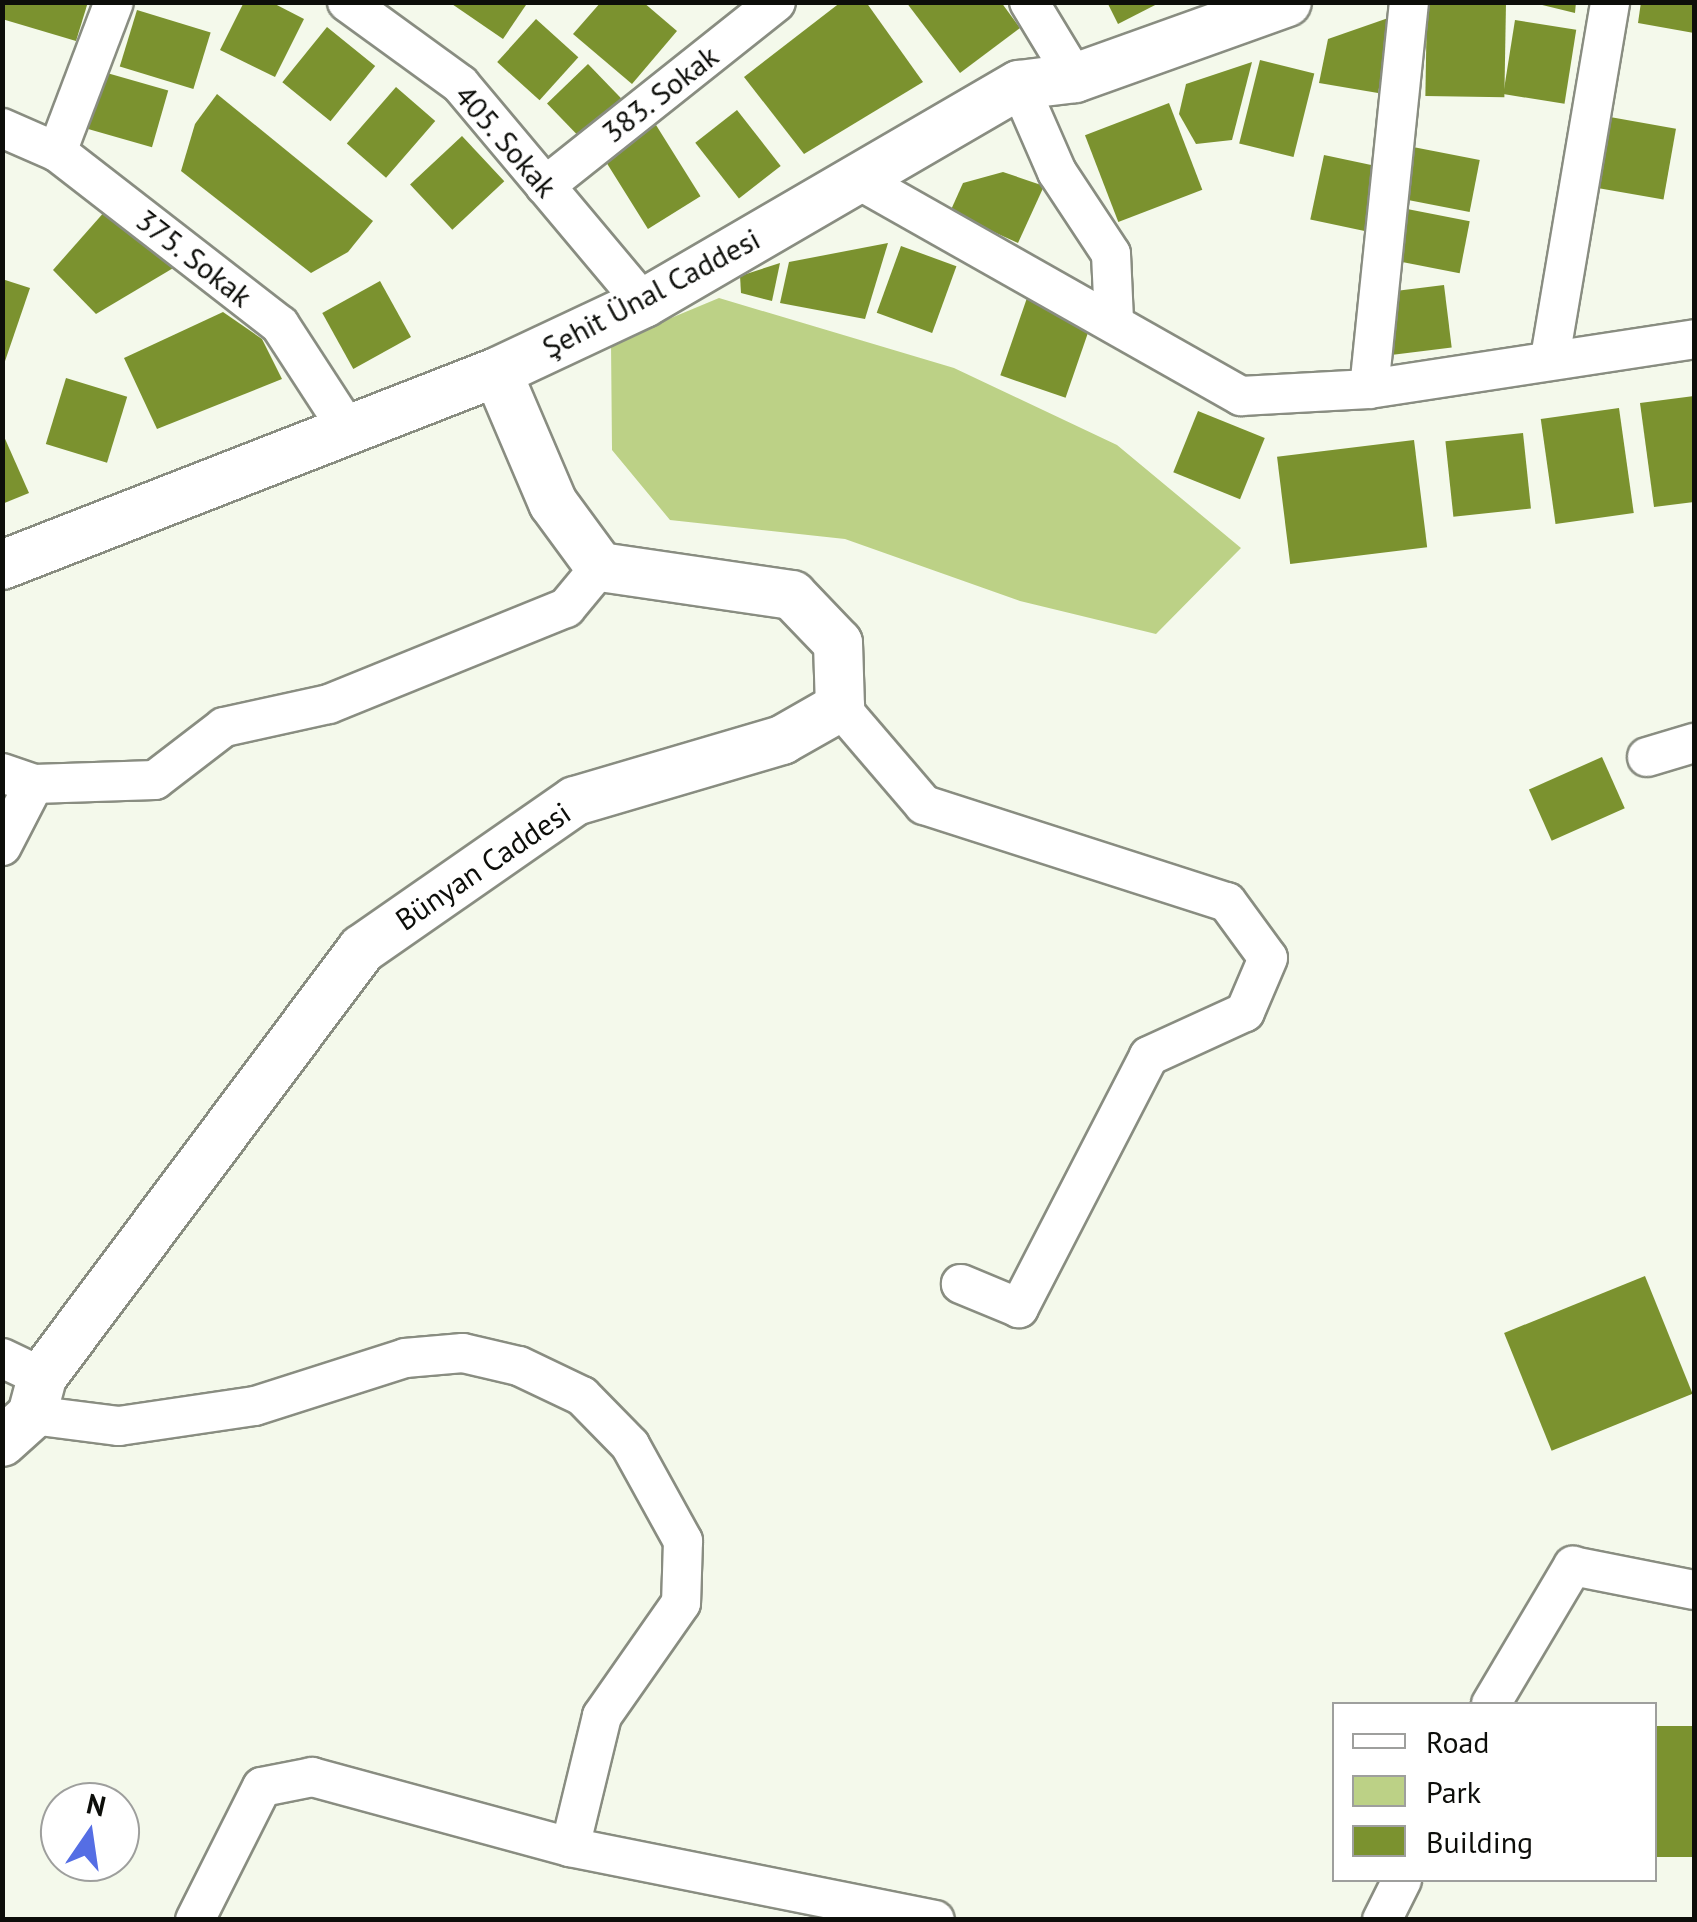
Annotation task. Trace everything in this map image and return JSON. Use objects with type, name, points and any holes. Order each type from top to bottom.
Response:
[{"type":"street","points":[[57,152],[114,2]]},
{"type":"street","name":"405. Sokak","points":[[347,2],[460,84],[644,302]]},
{"type":"street","name":"383. Sokak","points":[[544,186],[776,2]]},
{"type":"street","points":[[1029,2],[1075,78]]},
{"type":"street","name":"Şehit Ünal Caddesi","points":[[2,565],[497,372],[644,302],[1020,85],[1075,78],[1287,2]]},
{"type":"street","points":[[1369,389],[1409,2]]},
{"type":"street","points":[[1550,358],[1610,2]]},
{"type":"street","points":[[1020,85],[1057,172],[1111,254],[1114,321]]},
{"type":"street","name":"375. Sokak","points":[[2,128],[57,152],[280,325],[347,428]]},
{"type":"street","points":[[859,180],[1241,396],[1369,389],[1550,358],[1694,339]]},
{"type":"street","points":[[497,372],[553,503],[600,567],[792,596],[838,643],[840,707],[924,805],[1226,902],[1268,958],[1245,1012],[1149,1056],[1019,1308],[961,1284]]},
{"type":"street","points":[[2,846],[18,778],[155,780],[224,728],[328,704],[566,608],[600,567]]},
{"type":"street","name":"Bünyan Caddesi","points":[[20,1398],[362,949],[575,801],[782,740],[840,707]]},
{"type":"street","points":[[1647,757],[1694,743]]},
{"type":"street","points":[[20,1398],[118,1426],[256,1406],[405,1358],[463,1353],[519,1366],[582,1396],[630,1444],[683,1541],[681,1604],[602,1716],[570,1847]]},
{"type":"street","points":[[1493,1702],[1573,1566],[1694,1590]]},
{"type":"street","points":[[195,1920],[262,1787],[312,1777],[570,1847],[936,1920]]},
{"type":"street","points":[[1382,1920],[1401,1882]]},
{"type":"green space","points":[[719,298],[954,368],[1117,445],[1241,548],[1156,634],[1020,601],[845,539],[670,520],[612,450],[611,343]]},
{"type":"building","points":[[2,2],[88,2],[76,41],[2,19]]},
{"type":"building","points":[[244,2],[271,2],[304,19],[275,77],[220,50]]},
{"type":"building","points":[[449,2],[528,2],[503,39]]},
{"type":"building","points":[[601,2],[643,2],[677,31],[632,84],[573,34]]},
{"type":"building","points":[[841,2],[866,2],[923,82],[804,154],[744,77]]},
{"type":"building","points":[[906,2],[1001,2],[1020,28],[960,73]]},
{"type":"building","points":[[1107,2],[1161,2],[1118,24]]},
{"type":"building","points":[[1427,2],[1506,3],[1504,97],[1425,96]]},
{"type":"building","points":[[1530,2],[1576,2],[1575,13]]},
{"type":"building","points":[[1641,2],[1694,2],[1694,33],[1638,23]]},
{"type":"building","points":[[137,10],[211,33],[193,89],[120,66]]},
{"type":"building","points":[[1394,16],[1378,93],[1319,83],[1328,39]]},
{"type":"building","points":[[536,19],[578,57],[540,100],[497,62]]},
{"type":"building","points":[[1515,20],[1576,30],[1565,104],[1503,94]]},
{"type":"building","points":[[327,27],[375,66],[331,121],[282,82]]},
{"type":"building","points":[[1260,60],[1314,74],[1294,157],[1239,143]]},
{"type":"building","points":[[1252,62],[1232,140],[1196,144],[1179,114],[1186,84]]},
{"type":"building","points":[[588,64],[628,105],[587,145],[547,104]]},
{"type":"building","points":[[100,71],[168,91],[152,147],[84,128]]},
{"type":"building","points":[[396,87],[435,121],[386,178],[347,144]]},
{"type":"building","points":[[217,94],[373,221],[348,252],[311,273],[181,171],[195,124]]},
{"type":"building","points":[[1169,103],[1202,190],[1118,222],[1085,135]]},
{"type":"building","points":[[737,110],[781,166],[739,199],[695,143]]},
{"type":"building","points":[[1610,117],[1676,129],[1663,200],[1597,188]]},
{"type":"building","points":[[656,125],[701,196],[648,229],[603,158]]},
{"type":"building","points":[[462,136],[504,181],[452,230],[410,184]]},
{"type":"building","points":[[1413,147],[1480,160],[1470,212],[1403,199]]},
{"type":"building","points":[[1324,155],[1387,168],[1373,233],[1310,220]]},
{"type":"building","points":[[1003,172],[1044,186],[1018,243],[950,212],[963,183]]},
{"type":"building","points":[[1402,208],[1470,221],[1460,273],[1392,260]]},
{"type":"building","points":[[106,210],[175,267],[96,314],[53,270]]},
{"type":"building","points":[[888,243],[865,319],[780,303],[789,262]]},
{"type":"building","points":[[901,246],[956,266],[932,333],[877,313]]},
{"type":"building","points":[[780,263],[772,301],[741,293],[740,276]]},
{"type":"building","points":[[2,279],[30,288],[3,367],[2,367]]},
{"type":"building","points":[[380,281],[411,337],[353,369],[322,313]]},
{"type":"building","points":[[1444,285],[1452,348],[1391,355],[1383,292]]},
{"type":"building","points":[[1028,295],[1093,317],[1066,398],[1000,375]]},
{"type":"building","points":[[223,312],[262,339],[282,379],[157,429],[124,358]]},
{"type":"building","points":[[66,378],[127,397],[107,463],[46,444]]},
{"type":"building","points":[[1694,396],[1694,502],[1654,507],[1640,403]]},
{"type":"building","points":[[1619,408],[1634,513],[1556,524],[1541,419]]},
{"type":"building","points":[[1198,411],[1265,438],[1240,499],[1173,472]]},
{"type":"building","points":[[2,432],[29,493],[2,504]]},
{"type":"building","points":[[1523,433],[1531,509],[1453,517],[1445,441]]},
{"type":"building","points":[[1414,440],[1427,547],[1290,564],[1277,457]]},
{"type":"building","points":[[1602,757],[1625,808],[1552,841],[1529,790]]},
{"type":"building","points":[[1645,1276],[1693,1394],[1552,1451],[1504,1333]]},
{"type":"building","points":[[1657,1726],[1694,1726],[1694,1857],[1657,1857]]}]
